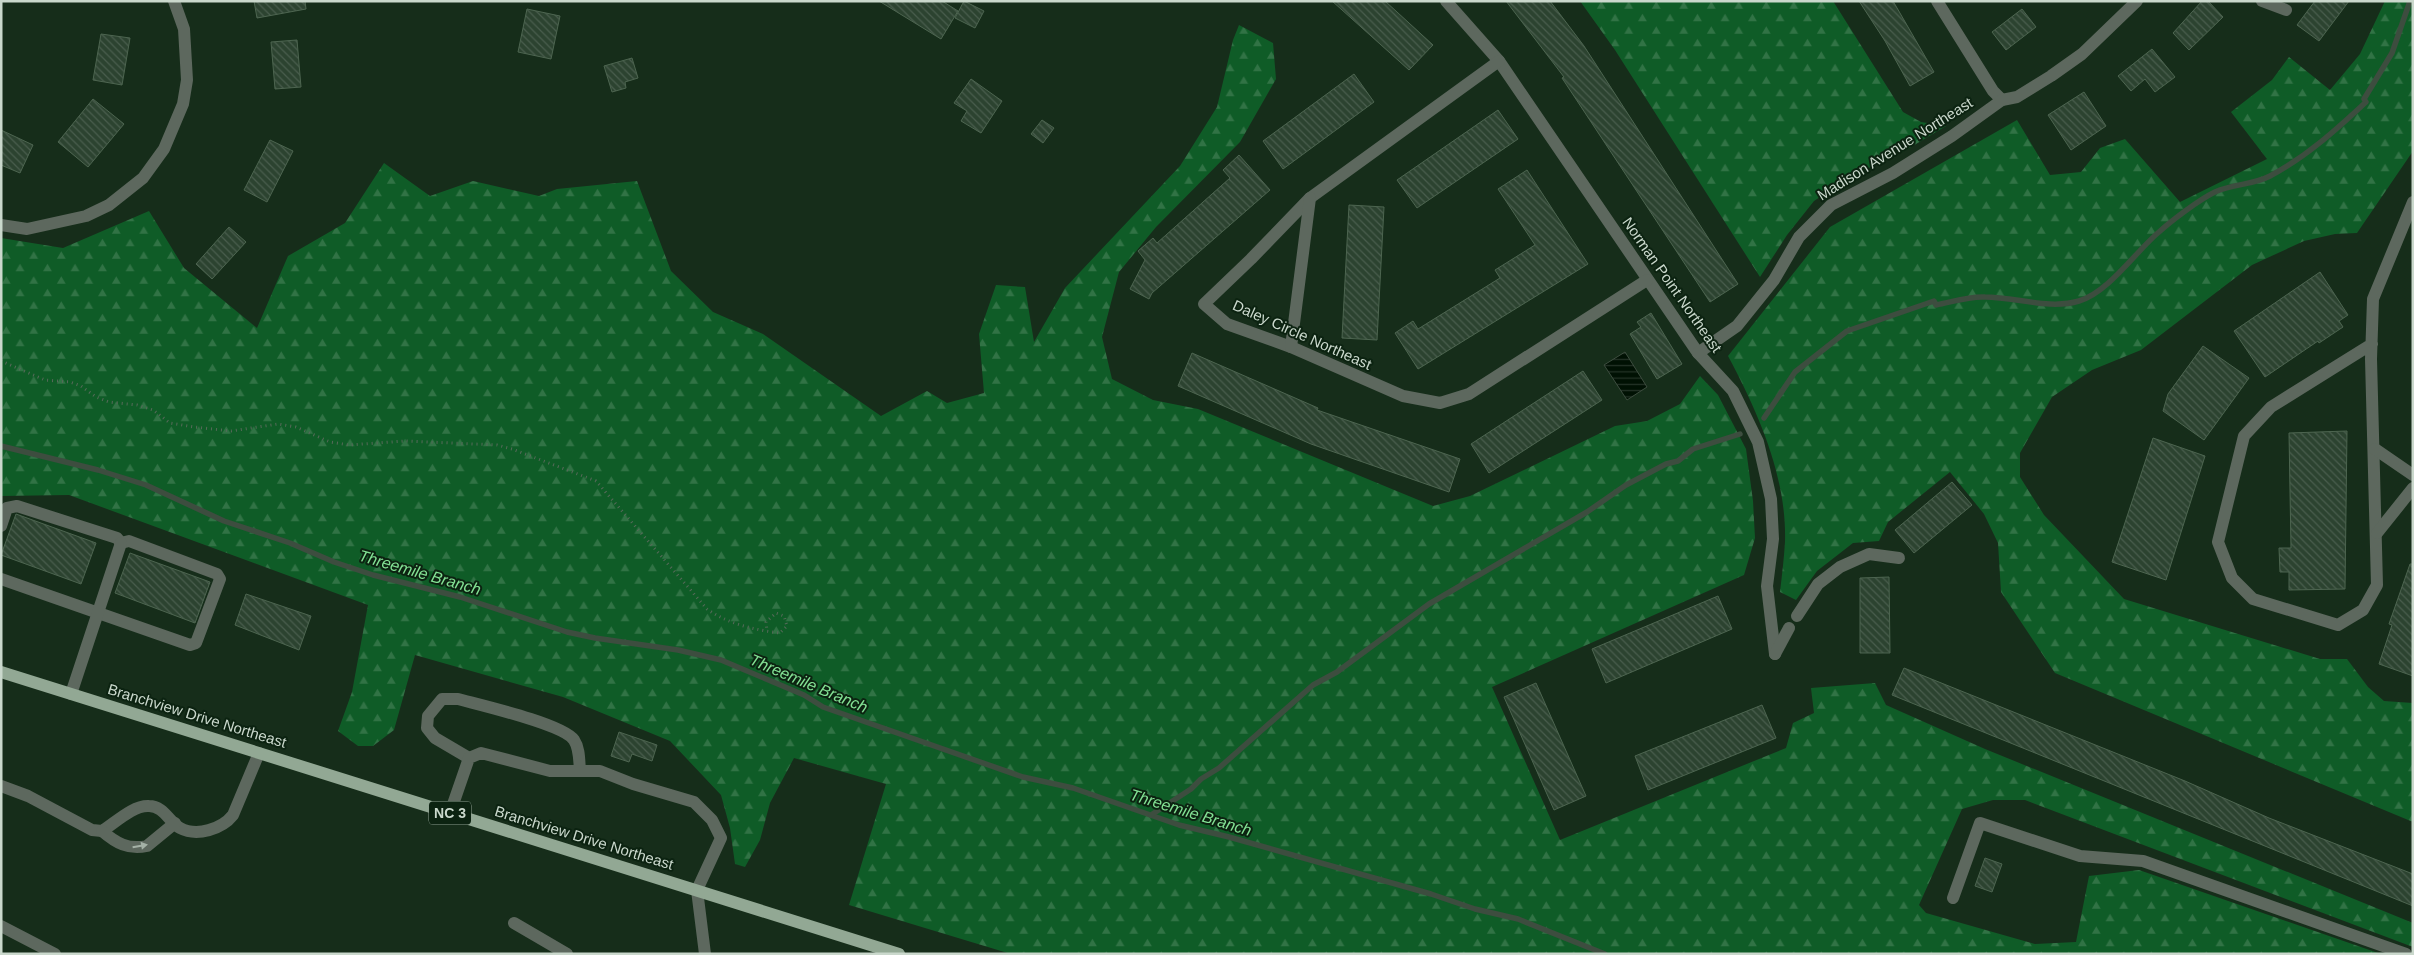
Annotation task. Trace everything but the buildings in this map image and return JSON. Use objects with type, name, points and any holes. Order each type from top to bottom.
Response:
[{"type":"main road","name":"Branchview Drive Northeast","points":[[1,672],[899,954]]},
{"type":"street","points":[[1,225],[27,229],[86,216],[109,205],[143,178],[164,149],[183,104],[187,80],[184,30],[174,1]]},
{"type":"street","name":"Norman Point Northeast","points":[[1446,1],[1499,61],[1698,353],[1733,391],[1758,442],[1771,499],[1772,539],[1767,586],[1775,654],[1789,628]]},
{"type":"street","points":[[1937,1],[1993,90],[2002,100]]},
{"type":"street","name":"Madison Avenue Northeast","points":[[1698,353],[1736,326],[1774,280],[1799,237],[1831,205],[1893,173],[1952,136],[2002,100],[2017,97],[2066,65],[2082,54],[2137,1]]},
{"type":"street","points":[[2262,1],[2286,10]]},
{"type":"street","name":"Daley Circle Northeast","points":[[1499,61],[1310,198],[1251,260],[1204,304],[1227,324],[1290,347],[1403,396],[1440,403],[1469,394],[1647,280]]},
{"type":"street","points":[[1290,347],[1310,198]]},
{"type":"street","points":[[2372,344],[2271,407],[2244,436],[2218,542],[2232,578],[2253,599],[2338,625],[2363,610],[2377,585],[2372,344],[2373,299],[2413,202]]},
{"type":"street","points":[[2375,449],[2413,475]]},
{"type":"street","points":[[2377,533],[2413,488]]},
{"type":"street","points":[[1,526],[7,508],[17,506],[117,538],[121,543]]},
{"type":"street","points":[[1,579],[190,646],[196,643],[220,579],[216,574],[129,541],[121,543]]},
{"type":"street","points":[[71,694],[121,543]]},
{"type":"street","points":[[1797,616],[1818,584],[1840,567],[1869,554],[1900,558]]},
{"type":"street","points":[[468,758],[435,738],[427,728],[428,716],[442,699],[458,699],[567,732],[574,740],[578,750],[580,771]]},
{"type":"street","points":[[102,831],[134,809],[149,806],[160,809],[181,828],[201,831],[216,829],[228,822],[233,816],[259,752]]},
{"type":"street","points":[[468,758],[481,753],[550,770],[600,771],[633,784],[694,802],[712,820],[721,838],[696,890],[705,954]]},
{"type":"street","points":[[450,813],[468,758]]},
{"type":"street","points":[[1,786],[28,796],[82,826],[102,831],[117,843],[131,847],[147,846],[175,823]]},
{"type":"street","points":[[1953,898],[1980,823],[2080,856],[2143,861],[2406,954]]},
{"type":"street","points":[[514,923],[567,954]]},
{"type":"street","points":[[1,926],[55,954]]},
{"type":"path","points":[[1,361],[45,380],[70,382],[81,386],[96,397],[109,402],[137,405],[153,410],[170,423],[186,426],[231,431],[278,424],[296,427],[330,442],[349,445],[405,441],[497,445],[512,449],[596,481],[707,609],[720,619],[767,631],[780,633],[787,626],[784,616],[776,613],[766,622],[767,631]]},
{"type":"green space","points":[[1580,1],[1833,1],[1903,112],[1921,122],[1946,126],[1906,150],[1850,177],[1814,201],[1787,235],[1760,277],[1615,50]]},
{"type":"green space","points":[[2385,1],[2413,1],[2413,151],[2357,233],[2335,234],[2304,241],[2252,265],[2141,350],[2092,370],[2052,397],[2020,453],[2020,477],[2044,515],[2124,599],[2320,659],[2347,659],[2368,687],[2384,701],[2413,703],[2413,822],[2055,673],[2001,592],[1998,543],[1984,514],[1950,472],[1888,522],[1879,541],[1853,543],[1817,571],[1796,600],[1780,592],[1785,542],[1781,493],[1776,469],[1760,422],[1728,356],[1830,227],[2017,120],[2050,175],[2081,172],[2100,148],[2125,139],[2180,202],[2267,159],[2231,112],[2272,80],[2289,57],[2330,90],[2360,54]]},
{"type":"green space","points":[[1239,25],[1273,43],[1276,79],[1240,142],[1156,227],[1119,272],[1102,337],[1112,379],[1153,400],[1198,409],[1433,506],[1470,496],[1615,426],[1647,421],[1680,404],[1700,376],[1718,395],[1746,449],[1753,501],[1755,538],[1744,575],[1492,687],[1560,840],[1786,748],[1793,723],[1814,713],[1811,688],[1875,683],[1886,705],[1985,749],[2413,923],[2413,947],[2025,800],[1993,800],[1962,809],[1919,905],[1926,913],[2035,944],[2076,942],[2089,876],[2139,870],[2381,954],[1011,954],[849,905],[886,784],[794,758],[770,803],[760,840],[745,867],[735,864],[730,828],[721,795],[670,741],[563,697],[415,655],[394,730],[373,746],[358,746],[338,731],[352,692],[368,605],[69,495],[1,496],[1,238],[63,248],[149,211],[184,268],[257,328],[288,256],[345,223],[384,163],[430,196],[473,181],[539,196],[557,189],[637,181],[671,271],[713,312],[763,334],[881,416],[927,391],[947,403],[984,393],[979,334],[996,285],[1025,287],[1034,342],[1065,288],[1180,166],[1217,107],[1233,40]]},
{"type":"shaded area","points":[[1625,352],[1647,387],[1627,400],[1604,365]]},
{"type":"waterway","points":[[1764,418],[1795,372],[1847,331],[1934,301],[1936,305],[1967,298],[1985,297],[2056,304],[2079,301],[2101,289],[2150,240],[2178,216],[2215,192],[2263,179],[2283,169],[2320,142],[2366,102],[2364,99],[2392,53],[2410,1]]},
{"type":"waterway","points":[[1151,815],[1219,768],[1313,685],[1337,672],[1429,604],[1587,512],[1626,485],[1666,464],[1678,461],[1693,449],[1740,434]]},
{"type":"waterway","name":"Threemile Branch","points":[[1,446],[98,470],[146,485],[224,521],[290,543],[334,562],[373,575],[460,597],[567,632],[678,650],[721,660],[804,695],[823,707],[1023,777],[1073,788],[1179,825],[1229,837],[1431,894],[1475,909],[1518,919],[1605,954]]}]
